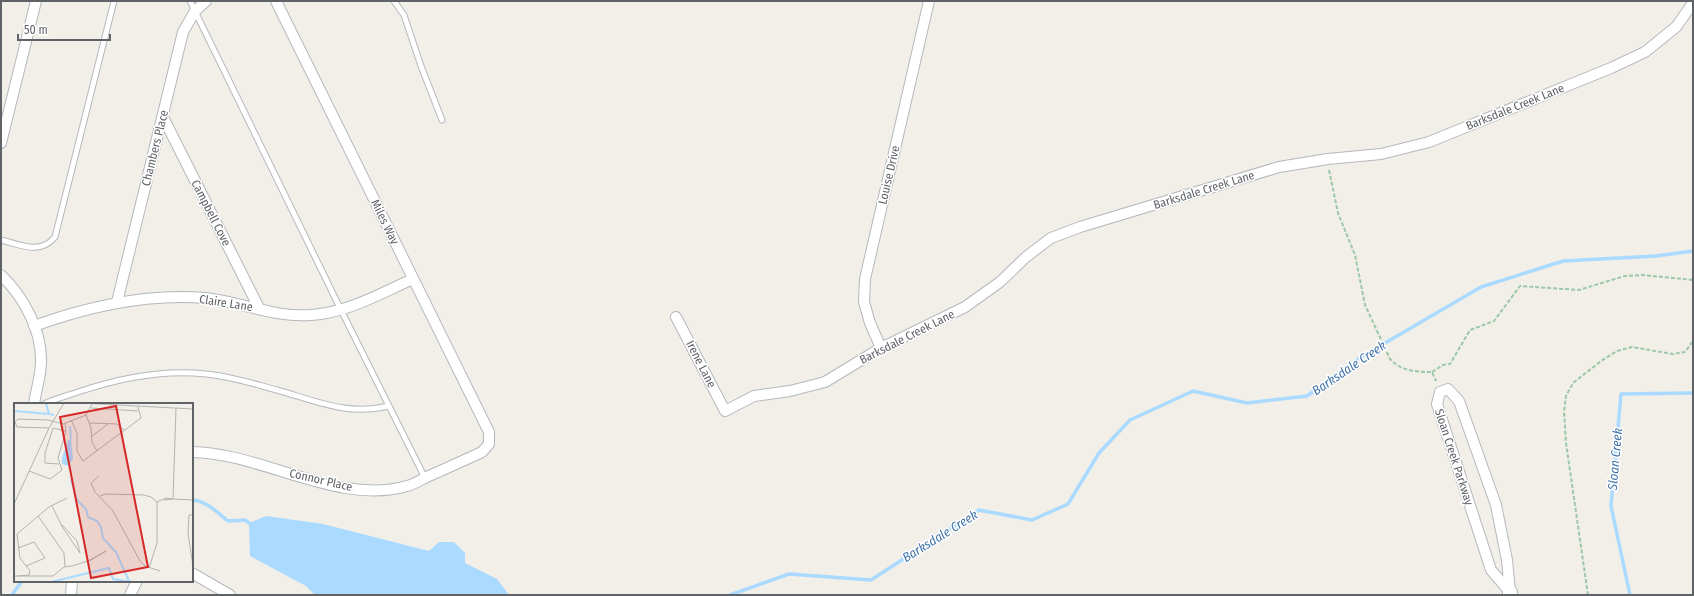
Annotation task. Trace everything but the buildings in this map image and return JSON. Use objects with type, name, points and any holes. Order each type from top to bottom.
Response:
[{"type":"street","points":[[1,143],[36,1]]},
{"type":"street","name":"Chambers Place","points":[[117,302],[183,32],[195,11],[206,1]]},
{"type":"street","name":"Miles Way","points":[[276,1],[489,432],[490,444]]},
{"type":"street","name":"Louise Drive","points":[[881,348],[870,323],[864,302],[866,279],[929,1]]},
{"type":"street","name":"Barksdale Creek Lane","points":[[725,411],[754,396],[790,391],[825,382],[881,348],[965,307],[1000,282],[1026,257],[1051,238],[1279,167],[1328,159],[1381,154],[1429,142],[1611,68],[1645,52],[1676,27],[1693,3]]},
{"type":"street","name":"Campbell Cove","points":[[162,117],[259,308]]},
{"type":"street","points":[[1,275],[15,290],[24,304],[34,326],[40,347],[41,362],[34,403]]},
{"type":"street","name":"Claire Lane","points":[[34,326],[72,312],[117,302],[169,298],[207,298],[259,308],[285,315],[312,315],[341,310],[413,279]]},
{"type":"street","name":"Irene Lane","points":[[676,317],[725,411]]},
{"type":"street","name":"Sloan Creek Parkway","points":[[1448,389],[1459,401],[1496,505],[1507,560],[1510,594],[1491,570],[1437,404],[1440,392],[1448,389]]},
{"type":"street","name":"Connor Place","points":[[193,452],[244,459],[350,489],[377,490],[407,486],[482,452],[490,444]]},
{"type":"street","points":[[193,574],[230,595]]},
{"type":"street","points":[[71,595],[72,582]]},
{"type":"street","points":[[130,595],[136,582]]},
{"type":"lane","points":[[1,240],[31,248],[49,244],[55,237],[114,1]]},
{"type":"lane","points":[[190,1],[425,478]]},
{"type":"lane","points":[[394,1],[404,15],[421,66],[442,120]]},
{"type":"lane","points":[[47,403],[91,388],[138,376],[175,372],[207,374],[243,381],[338,408],[365,410],[389,406]]},
{"type":"path","points":[[1328,159],[1338,213],[1355,256],[1365,305],[1390,359],[1396,366],[1415,372],[1432,372],[1443,365],[1450,364],[1470,330],[1494,321],[1520,286],[1579,290],[1625,276],[1643,275],[1693,280]]},
{"type":"path","points":[[1588,595],[1566,443],[1564,412],[1566,396],[1573,383],[1601,360],[1617,350],[1632,346],[1673,354],[1685,352],[1693,341]]},
{"type":"path","points":[[1432,372],[1440,392]]},
{"type":"water","points":[[266,516],[323,524],[429,551],[439,542],[454,542],[465,553],[465,563],[497,579],[509,595],[315,595],[306,586],[250,556],[249,523]]},
{"type":"waterway","name":"Barksdale Creek","points":[[730,595],[789,574],[871,580],[979,510],[1032,520],[1068,504],[1099,453],[1130,420],[1193,391],[1247,403],[1307,396],[1361,357],[1481,287],[1563,261],[1656,256],[1693,251]]},
{"type":"waterway","name":"Sloan Creek","points":[[1630,595],[1611,506],[1621,394],[1693,393]]},
{"type":"waterway","name":"Barksdale Creek","points":[[193,500],[202,502],[228,521],[245,520],[249,523]]},
{"type":"waterway","name":"Barksdale Creek","points":[[12,595],[21,582]]}]
